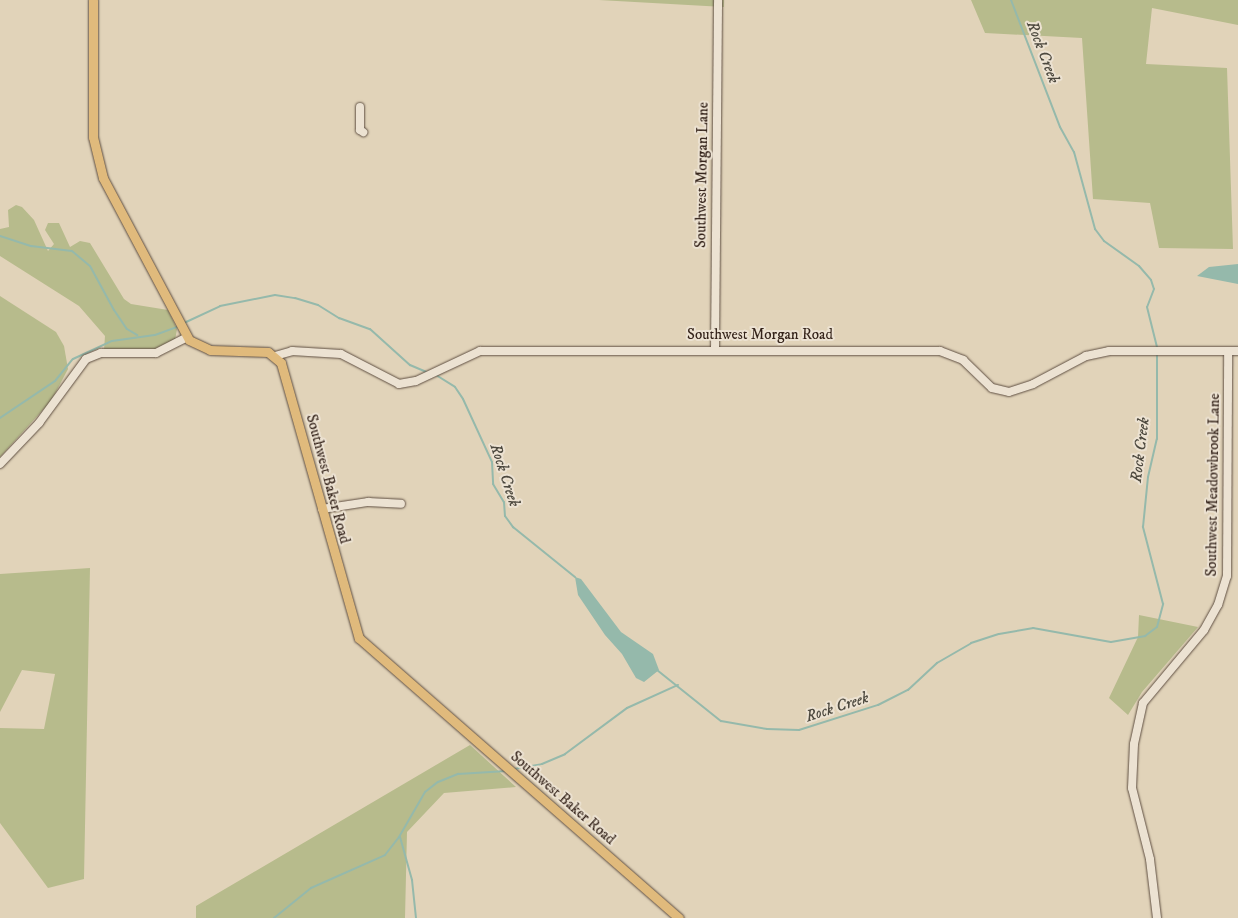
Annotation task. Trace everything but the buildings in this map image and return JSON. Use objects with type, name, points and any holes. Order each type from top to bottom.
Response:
[{"type":"main road","points":[[93,0],[92,122],[97,161],[121,214],[187,337],[193,344],[210,350],[259,351],[275,356]]},
{"type":"main road","name":"Southwest Baker Road","points":[[275,356],[286,374],[354,625],[364,644],[679,918]]},
{"type":"street","name":"Southwest Morgan Lane","points":[[715,350],[718,0]]},
{"type":"street","points":[[360,107],[360,130],[363,132]]},
{"type":"street","points":[[0,464],[39,423],[86,359],[101,353],[156,353],[187,337]]},
{"type":"street","name":"Southwest Morgan Road","points":[[275,356],[292,350],[341,354],[399,384],[416,381],[480,351],[940,350],[963,360],[992,388],[1009,392],[1033,384],[1086,356],[1108,351],[1238,351]]},
{"type":"street","name":"Southwest Meadowbrook Lane","points":[[1157,918],[1150,859],[1132,788],[1134,744],[1143,703],[1204,630],[1218,605],[1227,576],[1228,351]]},
{"type":"street","points":[[322,509],[368,502],[402,504]]},
{"type":"shaded area","points":[[599,0],[724,0],[724,7]]},
{"type":"shaded area","points":[[971,0],[1238,0],[1238,25],[1152,8],[1146,64],[1227,68],[1233,249],[1159,248],[1150,203],[1093,199],[1082,38],[985,33]]},
{"type":"shaded area","points":[[16,205],[22,207],[34,220],[48,251],[54,244],[45,230],[48,223],[59,223],[70,247],[80,241],[90,243],[124,299],[131,304],[168,310],[177,329],[175,340],[159,349],[104,350],[105,336],[79,306],[0,256],[0,229],[9,227],[8,210]]},
{"type":"shaded area","points":[[1238,264],[1238,284],[1197,276],[1209,267]]},
{"type":"shaded area","points":[[0,296],[56,332],[64,346],[68,369],[51,401],[0,457]]},
{"type":"shaded area","points":[[90,568],[84,879],[48,888],[0,823],[0,728],[44,729],[55,674],[22,670],[0,712],[0,574]]},
{"type":"shaded area","points":[[575,577],[581,579],[621,632],[653,654],[659,670],[644,682],[636,678],[622,654],[605,635],[578,595]]},
{"type":"shaded area","points":[[1139,615],[1198,627],[1142,692],[1128,715],[1109,698],[1138,637]]},
{"type":"shaded area","points":[[470,745],[516,787],[444,793],[407,832],[405,918],[196,918],[196,906]]},
{"type":"waterway","name":"Rock Creek","points":[[1011,0],[1060,127],[1074,152],[1095,229],[1104,241],[1139,266],[1151,280],[1154,289],[1147,307],[1157,347]]},
{"type":"waterway","points":[[0,236],[31,246],[72,251],[90,266],[114,310],[127,329],[137,335]]},
{"type":"waterway","name":"Rock Creek","points":[[184,323],[220,306],[275,295],[295,298],[318,305],[339,318],[370,329],[410,365],[429,373]]},
{"type":"waterway","name":"Rock Creek","points":[[0,418],[55,381],[73,359],[112,341],[155,335],[177,327]]},
{"type":"waterway","name":"Rock Creek","points":[[657,670],[721,721],[767,729],[799,730],[878,705],[908,690],[937,663],[971,643],[999,634],[1033,628],[1111,642],[1145,636],[1157,627],[1163,604],[1143,527],[1148,477],[1157,439],[1157,352]]},
{"type":"waterway","name":"Rock Creek","points":[[436,375],[455,387],[463,399],[492,462],[493,484],[504,502],[505,516],[513,527],[575,577]]},
{"type":"waterway","points":[[514,769],[542,764],[565,754],[627,708],[678,685]]},
{"type":"waterway","points":[[274,918],[311,888],[385,855],[399,837],[425,792],[438,782],[458,774],[507,771]]},
{"type":"waterway","points":[[400,837],[412,880],[416,918]]}]
